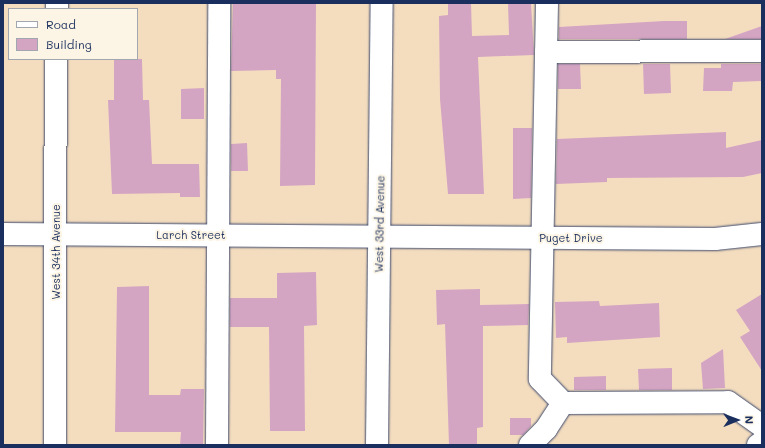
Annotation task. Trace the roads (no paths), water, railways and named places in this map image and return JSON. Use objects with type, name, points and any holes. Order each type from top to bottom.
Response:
[{"type":"street","points":[[217,445],[219,3]]},
{"type":"street","name":"West 33rd Avenue","points":[[377,445],[382,3]]},
{"type":"street","points":[[546,3],[544,238],[540,379],[562,403],[728,402],[762,426]]},
{"type":"street","points":[[546,52],[762,52]]},
{"type":"street","name":"West 34th Avenue","points":[[55,445],[56,60]]},
{"type":"street","name":"Larch Street","points":[[3,234],[380,235]]},
{"type":"street","name":"Puget Drive","points":[[380,235],[714,239],[762,234]]},
{"type":"street","points":[[530,445],[546,429],[562,403]]},
{"type":"street","points":[[758,445],[762,442]]}]
